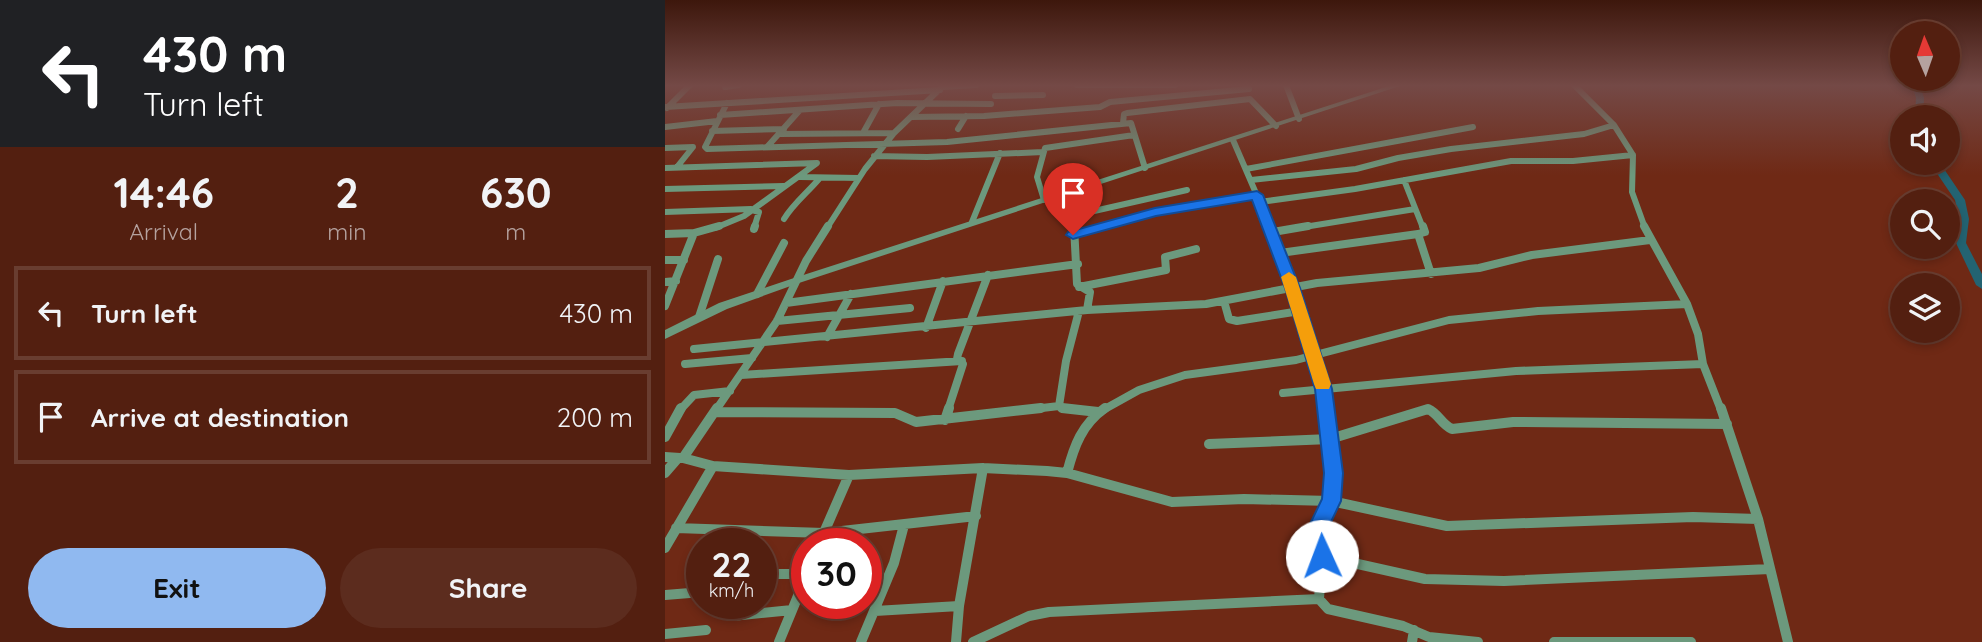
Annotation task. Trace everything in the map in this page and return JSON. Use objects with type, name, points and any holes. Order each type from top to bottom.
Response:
[{"type":"street","points":[[721,115],[705,147],[708,149],[969,140],[1123,123],[1133,125],[1145,168]]},
{"type":"street","points":[[665,127],[750,115]]},
{"type":"street","points":[[767,147],[796,115]]},
{"type":"street","points":[[863,133],[873,115]]},
{"type":"street","points":[[665,473],[716,412],[778,321],[795,281],[874,156],[913,115]]},
{"type":"street","points":[[911,117],[997,115]]},
{"type":"street","points":[[1123,123],[1124,115]]},
{"type":"street","points":[[1267,115],[1276,126]]},
{"type":"street","points":[[1297,115],[1299,119]]},
{"type":"street","points":[[665,335],[699,317],[795,281],[1309,115]]},
{"type":"street","points":[[1604,115],[1614,125],[1633,155],[1632,192],[1650,240],[1687,304],[1703,365],[1727,424],[1759,519],[1788,642]]},
{"type":"street","points":[[958,129],[966,116]]},
{"type":"street","points":[[1251,180],[1356,169],[1398,158],[1451,149],[1584,134],[1614,125]]},
{"type":"street","points":[[1245,169],[1421,134],[1473,127]]},
{"type":"street","points":[[712,131],[894,133]]},
{"type":"street","points":[[1044,200],[1037,177],[1043,152],[1048,146],[1134,135]]},
{"type":"street","points":[[1233,140],[1273,232],[1315,354],[1323,389],[1333,473],[1331,501],[1320,524],[1322,556],[1319,599],[1328,609],[1413,636],[1471,642]]},
{"type":"street","points":[[665,148],[693,147],[677,167]]},
{"type":"street","points":[[874,156],[927,157],[1043,152]]},
{"type":"street","points":[[972,222],[1000,153]]},
{"type":"street","points":[[1073,235],[1155,212],[1404,180],[1511,161],[1573,161],[1633,155]]},
{"type":"street","points":[[1292,161],[1299,173]]},
{"type":"street","points":[[665,168],[817,163],[753,210],[731,222],[694,233],[665,234]]},
{"type":"street","points":[[800,177],[859,178]]},
{"type":"street","points":[[783,219],[819,179]]},
{"type":"street","points":[[1280,253],[1425,232],[1404,180]]},
{"type":"street","points":[[665,190],[785,186]]},
{"type":"street","points":[[1072,216],[1187,190]]},
{"type":"street","points":[[1065,193],[1072,216],[1079,287]]},
{"type":"street","points":[[1273,232],[1415,209]]},
{"type":"street","points":[[665,212],[753,210],[759,212],[754,229]]},
{"type":"street","points":[[665,306],[694,233]]},
{"type":"street","points":[[1418,234],[1431,274]]},
{"type":"street","points":[[694,349],[1083,311],[1224,301],[1293,288],[1479,268],[1532,255],[1650,240]]},
{"type":"street","points":[[757,294],[784,243]]},
{"type":"street","points":[[1079,287],[1166,271],[1165,257],[1196,249]]},
{"type":"street","points":[[699,317],[717,258]]},
{"type":"street","points":[[665,260],[684,260]]},
{"type":"street","points":[[786,303],[1078,264]]},
{"type":"street","points":[[963,361],[957,359],[958,354],[988,275]]},
{"type":"street","points":[[665,282],[675,281]]},
{"type":"street","points":[[926,328],[943,281]]},
{"type":"street","points":[[1059,406],[1066,361],[1090,292],[1079,287]]},
{"type":"street","points":[[827,337],[851,294]]},
{"type":"street","points":[[1224,301],[1229,319],[1237,321],[1300,311]]},
{"type":"street","points":[[1066,473],[1075,441],[1084,425],[1098,412],[1131,394],[1189,375],[1213,369],[1274,365],[1447,320],[1536,309],[1609,310],[1687,304]]},
{"type":"street","points":[[778,321],[910,308]]},
{"type":"street","points":[[685,364],[752,358]]},
{"type":"street","points":[[741,375],[963,361]]},
{"type":"street","points":[[945,419],[963,361]]},
{"type":"street","points":[[1283,393],[1549,369],[1703,365]]},
{"type":"street","points":[[665,437],[690,396],[698,392],[730,391]]},
{"type":"street","points":[[716,412],[895,414],[916,422],[1059,406],[1072,411],[1098,412]]},
{"type":"street","points":[[1209,444],[1330,439],[1428,409],[1437,413],[1444,425],[1452,429],[1513,422],[1727,424]]},
{"type":"street","points":[[665,457],[713,466],[849,475],[983,468],[1066,473],[1172,502],[1244,499],[1331,501],[1447,526],[1693,517],[1759,519]]},
{"type":"street","points":[[665,548],[713,466]]},
{"type":"street","points":[[956,642],[959,606],[983,468]]},
{"type":"street","points":[[826,528],[849,475]]},
{"type":"street","points":[[874,528],[976,516]]},
{"type":"street","points":[[882,593],[901,544],[904,525]]},
{"type":"street","points":[[676,528],[791,532]]},
{"type":"street","points":[[1322,556],[1425,579],[1504,580],[1770,569]]},
{"type":"street","points":[[665,595],[686,594]]},
{"type":"street","points":[[973,642],[1029,616],[1049,612],[1319,599]]},
{"type":"street","points":[[882,611],[959,606]]},
{"type":"street","points":[[779,642],[791,612]]},
{"type":"street","points":[[861,642],[871,619]]},
{"type":"street","points":[[665,634],[706,631]]},
{"type":"street","points":[[1554,642],[1691,642]]},
{"type":"waterway","points":[[1944,175],[1960,200],[1964,219],[1961,243],[1982,285]]},
{"type":"slow traffic","points":[[1289,277],[1315,354],[1322,384]]},
{"type":"route","points":[[1073,235],[1187,205],[1257,195],[1293,288],[1320,372],[1333,473],[1331,501],[1320,524],[1322,556]]}]
